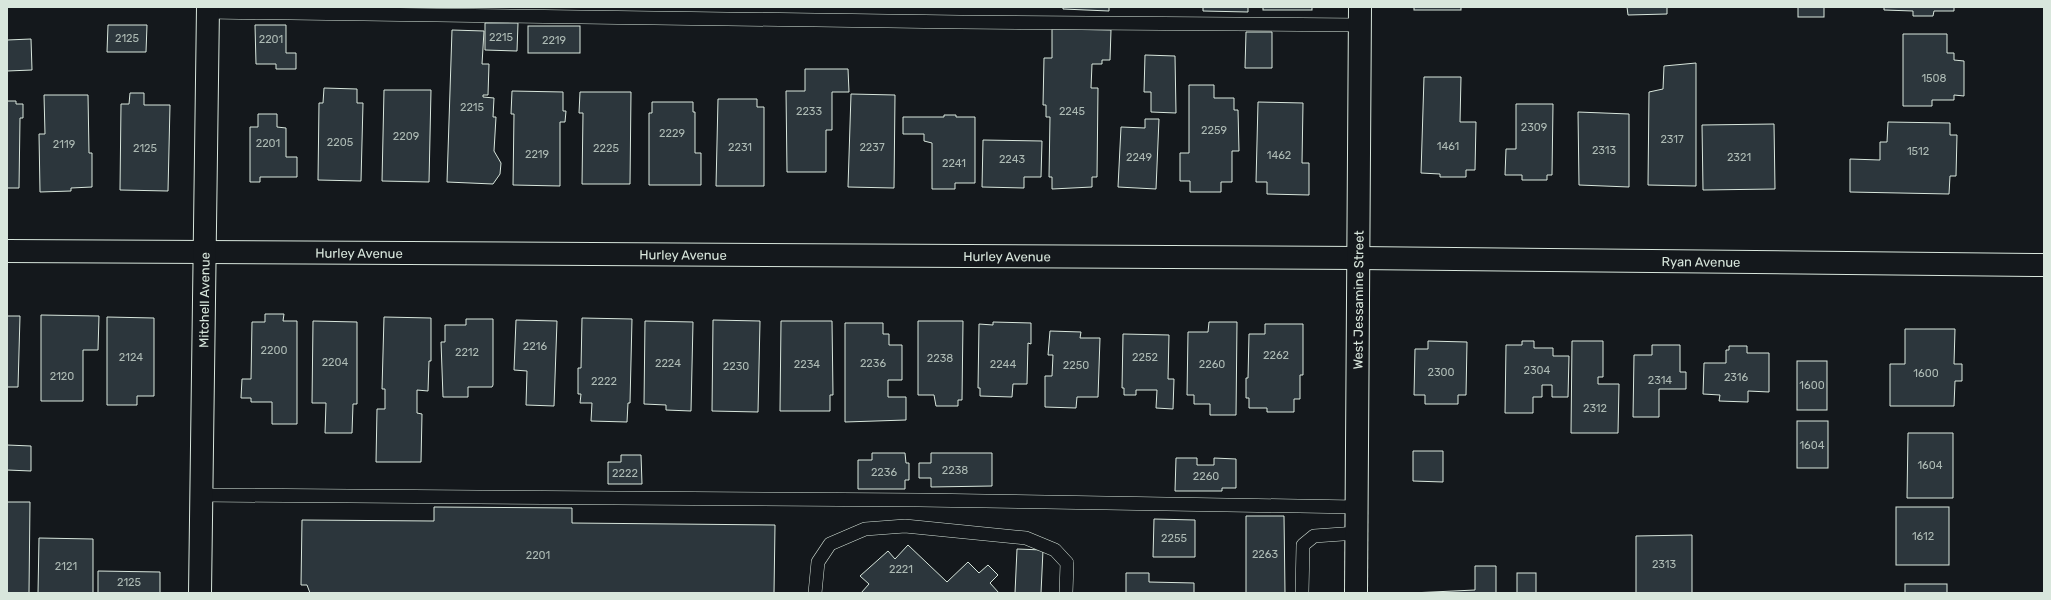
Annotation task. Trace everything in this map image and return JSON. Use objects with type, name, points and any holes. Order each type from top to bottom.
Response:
[{"type":"street","name":"Mitchell Avenue","points":[[200,593],[208,9]]},
{"type":"street","name":"West Jessamine Street","points":[[1356,593],[1360,16]]},
{"type":"street","name":"Hurley Avenue","points":[[7,251],[1358,258]]},
{"type":"street","name":"Ryan Avenue","points":[[1358,258],[2044,265]]},
{"type":"lane","points":[[208,9],[968,22],[1360,16]]},
{"type":"lane","points":[[201,495],[911,500],[1357,507]]},
{"type":"lane","points":[[815,593],[818,562],[830,544],[865,529],[905,526],[1026,538],[1048,547],[1055,550],[1067,564],[1066,593]]},
{"type":"lane","points":[[1302,593],[1304,546],[1314,536],[1357,533]]},
{"type":"building","points":[[1063,7],[1109,7],[1109,11],[1063,9]]},
{"type":"building","points":[[1203,7],[1248,7],[1248,12],[1203,11]]},
{"type":"building","points":[[1263,7],[1312,7],[1312,10],[1263,10]]},
{"type":"building","points":[[1414,7],[1461,7],[1461,10],[1414,10]]},
{"type":"building","points":[[1627,7],[1667,7],[1667,14],[1628,15]]},
{"type":"building","points":[[1798,7],[1824,7],[1824,17],[1798,17]]},
{"type":"building","points":[[1884,7],[1954,7],[1954,11],[1934,11],[1933,16],[1913,16],[1913,11],[1884,10]]},
{"type":"building","points":[[485,23],[518,23],[517,51],[485,50]]},
{"type":"building","points":[[108,25],[147,25],[146,52],[107,52]]},
{"type":"building","points":[[255,25],[286,25],[286,53],[296,53],[296,69],[276,69],[276,64],[256,64]]},
{"type":"building","points":[[528,26],[580,26],[580,53],[528,53]]},
{"type":"building","points":[[1052,29],[1111,30],[1110,60],[1102,60],[1102,64],[1092,64],[1091,88],[1098,88],[1097,177],[1092,177],[1092,187],[1052,189],[1052,177],[1049,177],[1050,117],[1046,117],[1046,105],[1043,105],[1044,58],[1052,58]]},
{"type":"building","points":[[452,30],[484,31],[482,64],[489,64],[488,95],[483,95],[483,97],[494,98],[493,117],[496,117],[494,151],[501,163],[500,174],[493,184],[447,182]]},
{"type":"building","points":[[1246,32],[1272,32],[1272,68],[1245,68]]},
{"type":"building","points":[[1903,34],[1947,34],[1947,53],[1954,53],[1954,60],[1964,61],[1964,96],[1954,95],[1954,100],[1932,100],[1932,106],[1903,106]]},
{"type":"building","points":[[31,39],[32,70],[7,71],[7,40]]},
{"type":"building","points":[[1145,55],[1175,56],[1176,113],[1151,112],[1151,92],[1144,92]]},
{"type":"building","points":[[1696,63],[1696,186],[1648,185],[1649,92],[1663,89],[1664,66]]},
{"type":"building","points":[[805,69],[848,69],[849,92],[832,92],[832,130],[826,130],[826,172],[787,172],[786,91],[805,91]]},
{"type":"building","points":[[1424,77],[1461,77],[1460,122],[1476,122],[1475,170],[1466,170],[1466,177],[1440,177],[1440,174],[1421,173]]},
{"type":"building","points":[[1189,85],[1214,85],[1214,98],[1234,98],[1234,110],[1238,110],[1239,151],[1232,151],[1232,182],[1221,182],[1221,192],[1190,192],[1190,181],[1180,181],[1180,153],[1189,153]]},
{"type":"building","points":[[324,88],[357,89],[357,103],[363,103],[361,181],[318,180],[319,103],[323,103]]},
{"type":"building","points":[[384,90],[431,90],[429,182],[382,181]]},
{"type":"building","points":[[512,91],[563,92],[563,111],[566,111],[565,122],[560,122],[560,186],[513,185],[514,114],[511,114]]},
{"type":"building","points":[[580,92],[631,92],[630,184],[582,184],[583,113],[579,113]]},
{"type":"building","points":[[130,93],[144,93],[144,105],[170,105],[168,191],[120,190],[121,104],[129,104]]},
{"type":"building","points":[[851,94],[895,95],[894,188],[848,187]]},
{"type":"building","points":[[44,95],[88,95],[89,153],[92,153],[92,187],[71,188],[71,191],[40,192],[39,134],[45,134]]},
{"type":"building","points":[[718,99],[757,99],[757,107],[764,107],[764,186],[716,186]]},
{"type":"building","points":[[7,101],[16,101],[16,104],[23,104],[23,118],[20,118],[19,188],[7,188]]},
{"type":"building","points":[[652,102],[693,102],[693,112],[695,112],[695,153],[701,153],[701,185],[649,185],[649,113],[652,113]]},
{"type":"building","points":[[1258,102],[1303,103],[1302,163],[1309,163],[1309,195],[1267,194],[1267,182],[1256,182]]},
{"type":"building","points":[[1516,104],[1553,104],[1552,175],[1547,175],[1547,180],[1522,180],[1522,175],[1505,175],[1506,149],[1516,149]]},
{"type":"building","points":[[1578,112],[1629,114],[1629,187],[1579,185]]},
{"type":"building","points":[[258,114],[277,114],[277,127],[286,128],[286,157],[297,157],[297,177],[260,177],[260,182],[250,182],[250,127],[258,127]]},
{"type":"building","points":[[944,115],[956,115],[956,117],[975,117],[975,183],[955,183],[955,189],[932,189],[932,143],[924,141],[924,134],[903,134],[903,117],[944,117]]},
{"type":"building","points":[[1145,119],[1159,119],[1156,189],[1118,187],[1121,127],[1145,128]]},
{"type":"building","points":[[1888,122],[1950,123],[1950,135],[1957,135],[1956,176],[1950,176],[1949,194],[1850,192],[1850,159],[1880,160],[1880,142],[1887,142]]},
{"type":"building","points":[[1774,124],[1775,189],[1703,190],[1702,125]]},
{"type":"building","points":[[983,140],[1042,141],[1041,177],[1024,177],[1024,188],[982,187]]},
{"type":"building","points":[[265,314],[284,314],[283,321],[297,321],[297,424],[272,424],[272,402],[251,402],[251,398],[241,398],[242,379],[251,379],[252,322],[265,322]]},
{"type":"building","points":[[41,315],[99,316],[98,350],[83,350],[83,401],[41,401]]},
{"type":"building","points":[[7,316],[20,316],[18,387],[7,387]]},
{"type":"building","points":[[107,317],[154,318],[154,396],[137,396],[137,405],[107,405]]},
{"type":"building","points":[[384,317],[431,318],[431,361],[429,361],[428,391],[417,390],[417,413],[422,414],[421,462],[376,462],[377,409],[385,409],[385,389],[382,389]]},
{"type":"building","points":[[582,318],[632,319],[630,403],[628,403],[627,422],[591,421],[592,403],[580,403],[581,394],[578,394],[578,368],[581,368]]},
{"type":"building","points":[[466,319],[493,319],[493,385],[492,387],[468,387],[468,397],[443,397],[441,342],[445,342],[445,325],[466,325]]},
{"type":"building","points":[[516,320],[557,321],[554,406],[526,405],[527,371],[514,370]]},
{"type":"building","points":[[713,320],[760,321],[758,412],[712,411]]},
{"type":"building","points":[[313,321],[357,322],[357,404],[353,404],[352,433],[325,433],[326,403],[312,403]]},
{"type":"building","points":[[645,321],[693,322],[691,411],[666,410],[666,405],[644,404]]},
{"type":"building","points":[[781,321],[832,321],[833,395],[830,395],[830,411],[780,411]]},
{"type":"building","points":[[918,321],[963,321],[962,400],[958,400],[958,406],[936,406],[934,395],[918,395]]},
{"type":"building","points":[[993,322],[1031,323],[1031,344],[1028,343],[1027,384],[1013,384],[1012,397],[980,396],[980,388],[978,388],[979,324],[993,325]]},
{"type":"building","points":[[1209,322],[1237,322],[1236,415],[1210,415],[1210,404],[1194,404],[1194,395],[1187,395],[1188,332],[1208,332]]},
{"type":"building","points":[[845,323],[883,323],[883,334],[889,334],[889,345],[902,345],[902,380],[888,380],[888,397],[906,397],[906,420],[845,422]]},
{"type":"building","points":[[1265,324],[1303,324],[1303,375],[1300,375],[1300,399],[1294,399],[1294,412],[1267,412],[1267,408],[1249,408],[1249,398],[1246,398],[1246,378],[1248,378],[1249,334],[1265,334]]},
{"type":"building","points":[[1905,329],[1955,329],[1954,364],[1962,364],[1962,381],[1955,381],[1954,406],[1890,406],[1890,364],[1905,364]]},
{"type":"building","points":[[1050,331],[1081,332],[1080,338],[1100,338],[1098,397],[1077,397],[1076,408],[1045,407],[1045,376],[1052,376],[1053,355],[1048,355]]},
{"type":"building","points":[[1123,334],[1169,335],[1168,379],[1174,379],[1173,409],[1156,408],[1157,390],[1136,390],[1136,395],[1124,395],[1124,388],[1122,388]]},
{"type":"building","points":[[1428,341],[1467,342],[1466,395],[1458,395],[1458,404],[1425,404],[1425,395],[1414,395],[1415,349],[1428,349]]},
{"type":"building","points":[[1522,341],[1534,341],[1534,348],[1553,348],[1553,356],[1569,356],[1568,397],[1552,397],[1552,385],[1542,385],[1542,397],[1533,397],[1533,413],[1505,413],[1506,345],[1522,345]]},
{"type":"building","points":[[1572,341],[1603,341],[1603,377],[1598,377],[1598,384],[1619,384],[1618,433],[1571,433]]},
{"type":"building","points":[[1652,345],[1680,345],[1680,372],[1686,372],[1686,389],[1659,389],[1659,417],[1633,417],[1634,355],[1652,355]]},
{"type":"building","points":[[1729,346],[1747,346],[1747,353],[1769,353],[1769,392],[1748,391],[1748,402],[1719,401],[1720,395],[1703,394],[1704,363],[1726,363],[1726,350],[1729,350]]},
{"type":"building","points":[[1797,361],[1827,361],[1827,410],[1797,410]]},
{"type":"building","points":[[1797,421],[1828,421],[1828,468],[1797,468]]},
{"type":"building","points":[[1908,433],[1953,433],[1953,498],[1907,498]]},
{"type":"building","points":[[7,445],[31,446],[31,471],[7,470]]},
{"type":"building","points":[[1413,451],[1443,451],[1443,482],[1413,481]]},
{"type":"building","points":[[872,453],[905,453],[906,463],[909,463],[909,480],[905,480],[905,489],[858,489],[858,460],[872,460]]},
{"type":"building","points":[[931,453],[992,453],[992,486],[931,487],[931,478],[919,478],[919,463],[931,463]]},
{"type":"building","points":[[621,455],[641,455],[642,484],[608,484],[608,462],[621,462]]},
{"type":"building","points":[[1176,458],[1197,458],[1197,465],[1214,465],[1214,458],[1236,459],[1236,488],[1222,488],[1222,491],[1175,491]]},
{"type":"building","points":[[7,502],[30,502],[29,593],[7,593]]},
{"type":"building","points":[[434,507],[572,508],[572,523],[775,525],[774,593],[310,593],[307,585],[301,585],[302,520],[434,521]]},
{"type":"building","points":[[1896,507],[1949,507],[1949,565],[1896,565]]},
{"type":"building","points":[[1246,516],[1284,516],[1285,593],[1246,593]]},
{"type":"building","points":[[1154,519],[1195,520],[1195,557],[1153,557]]},
{"type":"building","points":[[1692,535],[1692,593],[1636,593],[1636,536]]},
{"type":"building","points":[[39,538],[93,539],[93,593],[38,593]]},
{"type":"building","points":[[908,545],[947,582],[968,562],[979,573],[988,565],[998,575],[990,583],[999,593],[861,593],[869,584],[860,576],[888,551],[895,559]]},
{"type":"building","points":[[1017,549],[1043,550],[1041,593],[1015,593]]},
{"type":"building","points":[[1475,566],[1496,566],[1496,593],[1411,593],[1475,590]]},
{"type":"building","points":[[98,571],[160,572],[160,593],[98,593]]},
{"type":"building","points":[[1126,573],[1149,573],[1149,582],[1194,583],[1194,593],[1126,593]]},
{"type":"building","points":[[1517,573],[1536,573],[1536,593],[1517,593]]},
{"type":"building","points":[[1905,584],[1947,584],[1947,593],[1905,593]]}]
